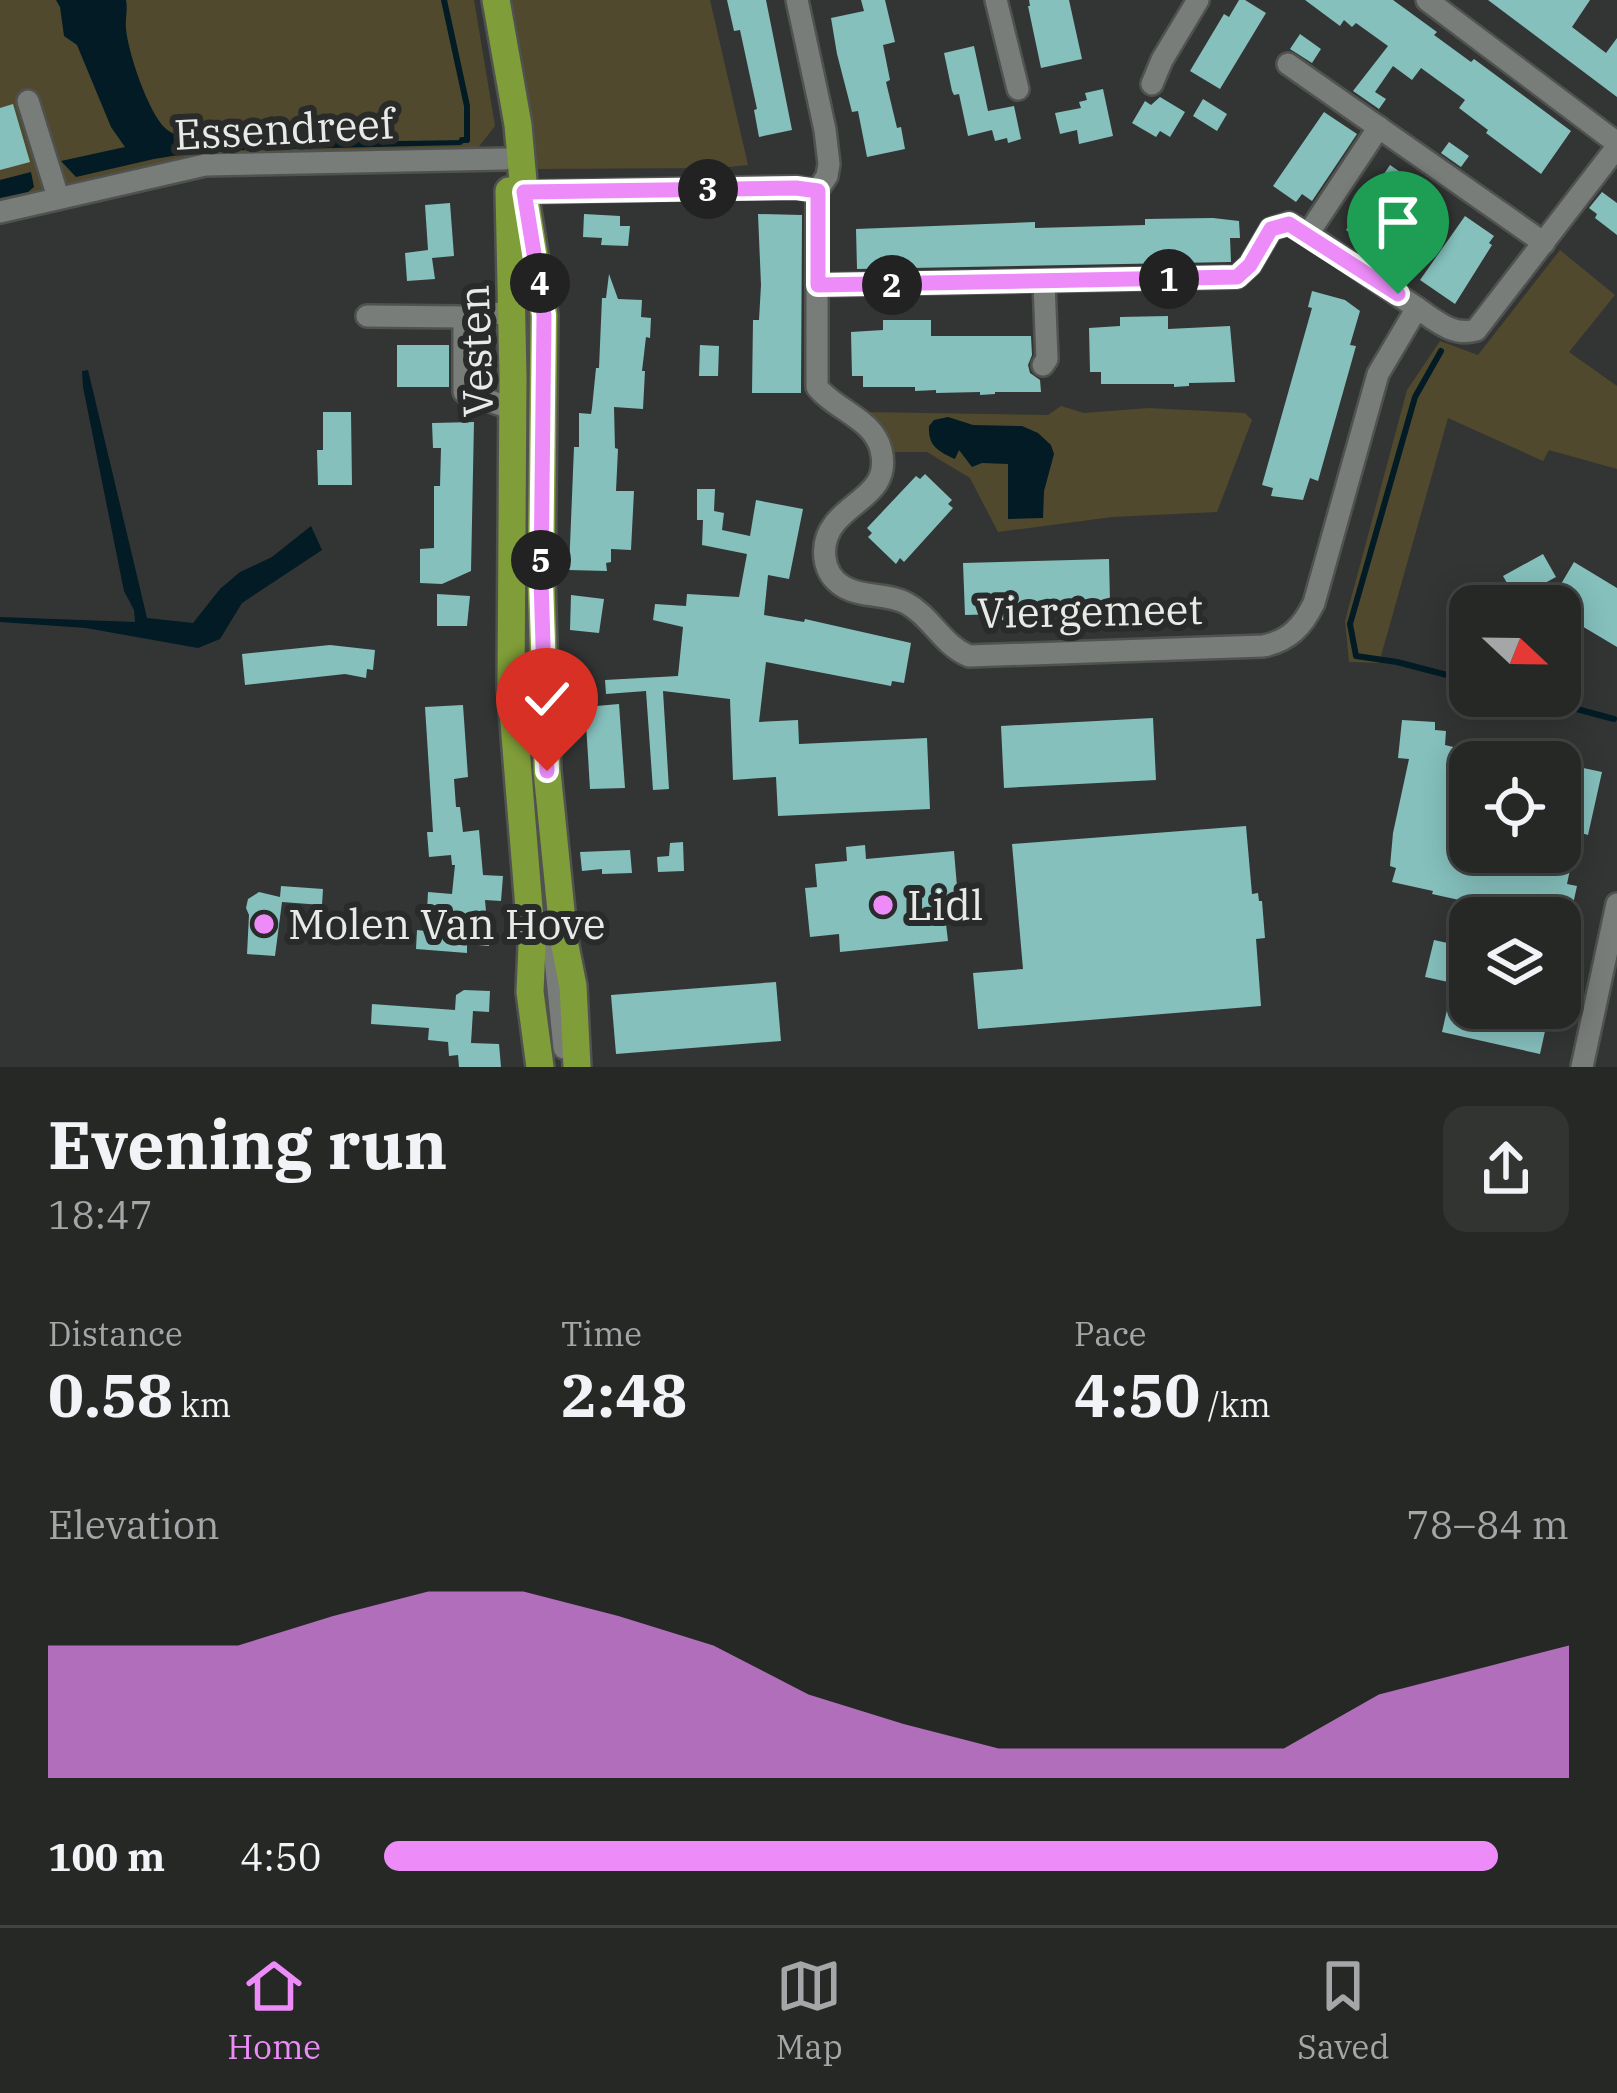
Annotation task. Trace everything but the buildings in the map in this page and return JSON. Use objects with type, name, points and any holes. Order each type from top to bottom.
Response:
[{"type":"main road","points":[[479,0],[521,247]]},
{"type":"main road","name":"Vesten","points":[[496,0],[518,124],[524,192],[511,312],[511,686],[532,944],[530,992],[540,1067]]},
{"type":"main road","name":"Vesten","points":[[521,247],[544,315],[541,580],[547,771],[573,986],[577,1067]]},
{"type":"street","name":"Viergemeet","points":[[797,0],[829,164],[818,191],[817,387],[827,400],[872,431],[883,463],[869,495],[837,520],[826,536],[824,555],[830,575],[842,586],[910,604],[957,651],[979,657],[1280,643],[1306,619],[1314,603],[1378,374],[1417,308]]},
{"type":"street","points":[[996,0],[1018,88]]},
{"type":"street","points":[[1152,84],[1198,0]]},
{"type":"street","points":[[818,285],[1237,277],[1250,265],[1271,229],[1289,224],[1455,332],[1476,330],[1617,145],[1427,0]]},
{"type":"street","points":[[1288,64],[1544,243]]},
{"type":"street","points":[[28,101],[58,197]]},
{"type":"street","points":[[1308,234],[1378,127]]},
{"type":"street","name":"Essendreef","points":[[0,212],[205,165],[261,173],[504,159]]},
{"type":"street","points":[[524,192],[818,191]]},
{"type":"street","name":"Vesten","points":[[521,247],[517,276],[522,744],[551,1067]]},
{"type":"street","name":"Vesten","points":[[521,247],[537,368],[532,534],[537,732],[566,1067]]},
{"type":"street","points":[[1042,365],[1047,359],[1044,283]]},
{"type":"street","points":[[367,316],[464,317],[511,312]]},
{"type":"street","points":[[464,317],[464,392],[513,410]]},
{"type":"street","points":[[1582,1067],[1617,904]]},
{"type":"shaded area","points":[[0,0],[474,0],[495,126],[474,153],[263,157],[0,206]]},
{"type":"shaded area","points":[[500,0],[710,0],[748,165],[532,169]]},
{"type":"shaded area","points":[[1560,250],[1615,295],[1569,352],[1617,386],[1617,469],[1549,450],[1543,461],[1448,418],[1379,663],[1349,662],[1345,621],[1407,390],[1440,341],[1478,355]]},
{"type":"shaded area","points":[[1061,406],[1084,413],[1149,408],[1245,413],[1252,420],[1217,512],[1112,517],[998,532],[970,478],[927,452],[891,452],[862,412],[1048,415]]},
{"type":"water","points":[[56,0],[126,0],[128,39],[146,96],[165,128],[190,141],[190,148],[467,140],[461,145],[203,151],[76,177],[61,161],[125,147],[111,127],[77,45],[64,36]]},
{"type":"water","points":[[31,172],[34,187],[0,198],[0,180]]},
{"type":"water","points":[[88,370],[147,618],[193,623],[240,572],[272,557],[311,526],[322,550],[242,603],[220,639],[198,648],[86,628],[0,622],[0,617],[135,622],[124,591],[83,387],[82,371]]},
{"type":"water","points":[[948,417],[973,425],[1022,426],[1051,445],[1054,454],[1043,518],[1008,519],[1008,464],[972,467],[959,450],[955,459],[935,447],[929,426]]},
{"type":"waterway","points":[[444,0],[467,106],[467,140],[462,140]]},
{"type":"waterway","points":[[1441,351],[1415,397],[1350,624],[1356,656],[1449,676]]},
{"type":"waterway","points":[[1581,710],[1614,719]]},
{"type":"place","name":"Lidl","points":[[883,905]]},
{"type":"place","name":"Molen Van Hove","points":[[264,924]]},
{"type":"route","points":[[547,771],[541,580],[544,315],[524,192],[818,191],[818,285],[1237,277],[1250,265],[1271,229],[1289,224],[1398,294]]}]
